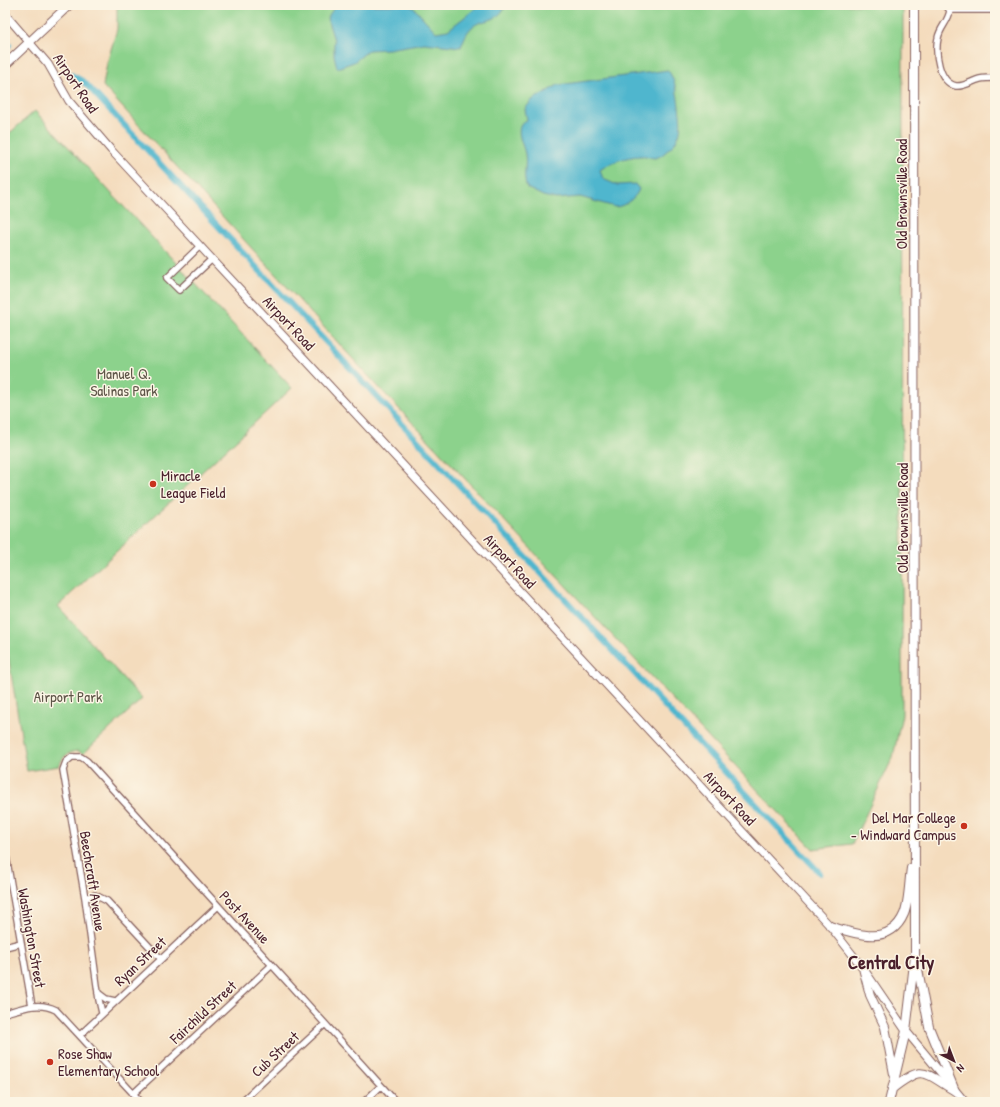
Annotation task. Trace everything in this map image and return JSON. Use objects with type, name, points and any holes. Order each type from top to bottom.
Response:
[{"type":"main road","points":[[5,65],[68,5]]},
{"type":"main road","name":"Old Brownsville Road","points":[[889,1102],[906,1031],[916,955],[914,5]]},
{"type":"main road","points":[[830,926],[862,936],[874,936],[884,933],[897,925],[904,913],[915,845]]},
{"type":"main road","points":[[916,955],[929,1027],[955,1091]]},
{"type":"main road","points":[[863,968],[870,995],[885,1027],[894,1078]]},
{"type":"main road","points":[[892,1088],[909,1076],[916,1073],[925,1073],[955,1091]]},
{"type":"street","points":[[945,5],[950,10],[995,10]]},
{"type":"street","points":[[950,10],[950,17],[942,27],[937,38],[939,67],[943,76],[948,82],[956,86],[980,79],[995,78]]},
{"type":"street","name":"Airport Road","points":[[5,14],[48,64],[69,101],[84,120],[830,926],[863,968],[906,1031],[965,1102]]},
{"type":"street","points":[[200,246],[167,278],[179,290],[212,259]]},
{"type":"street","name":"Beechcraft Avenue","points":[[72,757],[66,762],[63,770],[85,898],[102,1013]]},
{"type":"street","name":"Post Avenue","points":[[72,757],[81,757],[87,761],[396,1102]]},
{"type":"street","name":"Washington Street","points":[[5,850],[8,881],[32,1006]]},
{"type":"street","points":[[85,898],[95,895],[107,901],[161,959]]},
{"type":"street","name":"Ryan Street","points":[[80,1035],[218,906]]},
{"type":"street","points":[[5,947],[21,943]]},
{"type":"street","name":"Fairchild Street","points":[[133,1094],[272,965]]},
{"type":"street","points":[[98,993],[106,999],[115,1001]]},
{"type":"street","points":[[5,1013],[32,1006],[44,1005],[56,1010],[140,1102]]},
{"type":"street","name":"Cub Street","points":[[242,1102],[326,1024]]},
{"type":"street","points":[[364,1102],[381,1086]]},
{"type":"green space","points":[[117,5],[903,5],[902,715],[893,757],[852,844],[813,849],[375,383],[103,86],[107,63],[117,29]]},
{"type":"green space","name":"Manuel Q. Salinas Park","points":[[35,111],[292,388],[58,606],[142,699],[83,754],[78,751],[71,752],[64,757],[59,766],[27,771],[8,655],[5,655],[5,137]]},
{"type":"water","points":[[336,5],[408,5],[414,8],[436,32],[448,30],[480,5],[505,5],[505,7],[501,13],[493,19],[475,25],[471,28],[461,47],[424,43],[389,49],[369,50],[354,62],[337,68],[334,55],[334,40],[327,18]]},
{"type":"water","points":[[668,70],[678,97],[681,125],[678,138],[661,156],[654,158],[640,156],[622,159],[600,170],[603,179],[617,185],[635,184],[639,189],[630,201],[619,207],[615,207],[580,197],[556,199],[543,196],[527,188],[525,179],[525,154],[519,131],[520,127],[527,120],[525,109],[532,100],[558,85]]},
{"type":"waterway","points":[[5,41],[9,45]]},
{"type":"waterway","points":[[71,75],[84,82],[820,873]]},
{"type":"place","name":"Miracle League Field","points":[[153,484]]},
{"type":"place","name":"Del Mar College - Windward Campus","points":[[964,826]]},
{"type":"place","name":"Rose Shaw Elementary School","points":[[50,1062]]},
{"type":"district","name":"Central City","points":[[891,962]]},
{"type":"park label","name":"Airport Park","points":[[68,696]]}]
